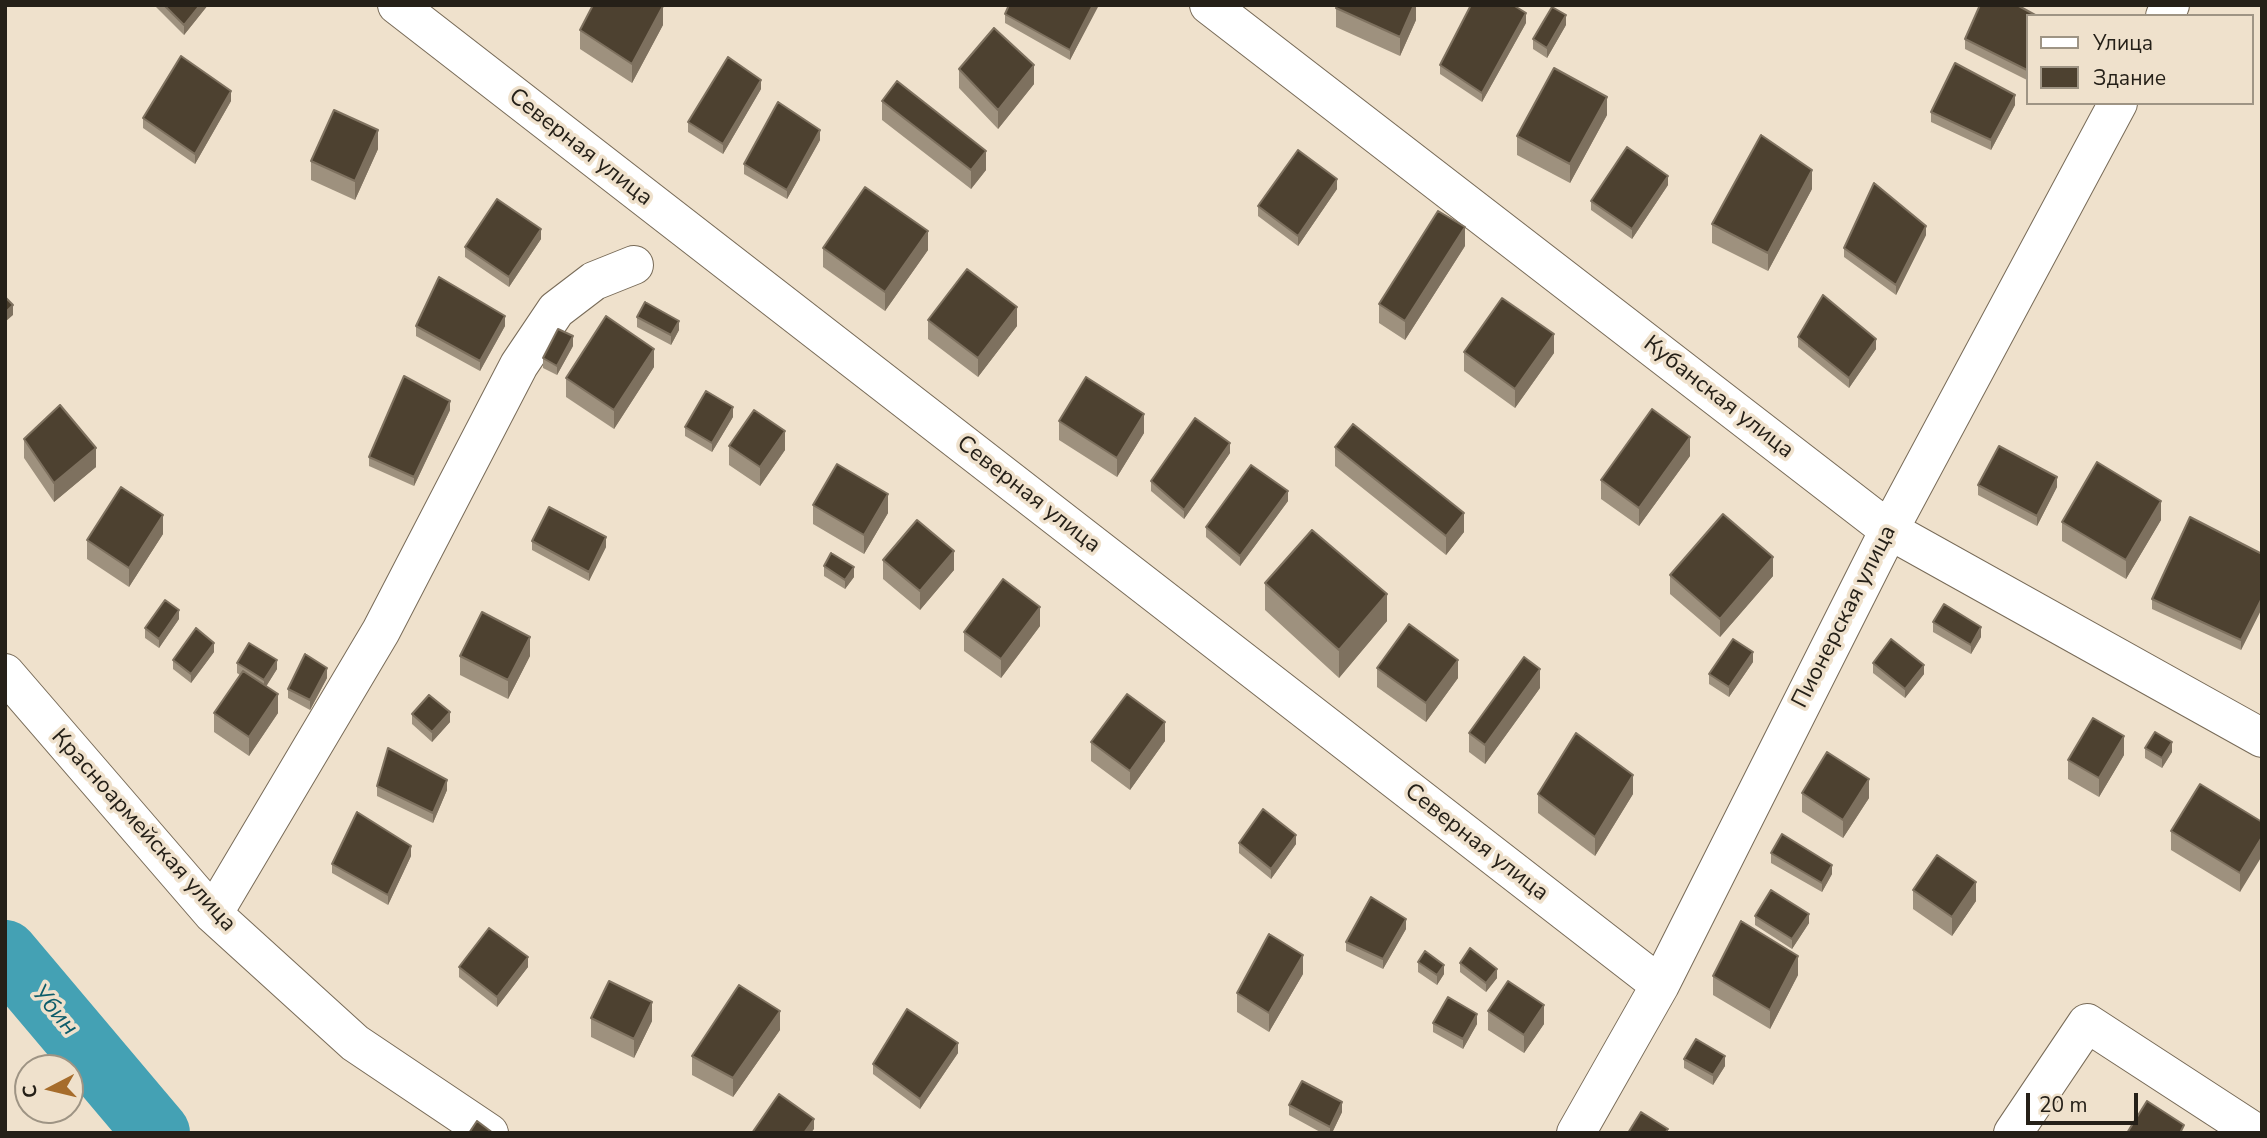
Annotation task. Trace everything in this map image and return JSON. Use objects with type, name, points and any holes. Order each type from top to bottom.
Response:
[{"type":"street","name":"Северная улица","points":[[397,5],[1660,985]]},
{"type":"street","name":"Кубанская улица","points":[[1209,5],[1889,530],[2262,738]]},
{"type":"street","name":"Пионерская улица","points":[[1576,1133],[1660,985],[1889,530],[2117,105]]},
{"type":"street","points":[[213,914],[382,631],[519,365],[556,310],[594,281],[634,265]]},
{"type":"street","name":"Красноармейская улица","points":[[5,673],[213,914],[355,1043],[489,1133]]},
{"type":"street","points":[[2013,1133],[2087,1023],[2256,1133]]},
{"type":"building","points":[[164,5],[200,5],[184,25]]},
{"type":"building","points":[[593,5],[663,6],[632,64],[580,30]]},
{"type":"building","points":[[1009,5],[1093,5],[1070,50],[1005,14]]},
{"type":"building","points":[[1337,5],[1414,5],[1400,37],[1336,8]]},
{"type":"building","points":[[1471,5],[1513,5],[1526,13],[1482,93],[1440,65]]},
{"type":"building","points":[[1980,5],[2017,5],[2033,14],[2025,14],[2025,69],[1965,39]]},
{"type":"building","points":[[1552,7],[1566,15],[1547,48],[1533,39]]},
{"type":"building","points":[[994,28],[1034,65],[998,110],[959,69]]},
{"type":"building","points":[[181,56],[231,91],[195,154],[143,118]]},
{"type":"building","points":[[728,57],[761,80],[723,144],[688,122]]},
{"type":"building","points":[[1955,63],[2015,95],[1991,140],[1931,112]]},
{"type":"building","points":[[1554,68],[1607,97],[1570,164],[1517,136]]},
{"type":"building","points":[[897,81],[986,151],[971,170],[882,101]]},
{"type":"building","points":[[778,102],[820,130],[787,190],[744,164]]},
{"type":"building","points":[[334,110],[378,130],[355,181],[311,161]]},
{"type":"building","points":[[1761,135],[1812,170],[1768,253],[1712,224]]},
{"type":"building","points":[[1627,147],[1668,176],[1632,229],[1591,201]]},
{"type":"building","points":[[1298,150],[1337,179],[1298,236],[1258,206]]},
{"type":"building","points":[[1874,183],[1926,226],[1896,285],[1844,248]]},
{"type":"building","points":[[865,187],[928,231],[885,292],[823,248]]},
{"type":"building","points":[[497,199],[541,229],[509,277],[465,247]]},
{"type":"building","points":[[1438,211],[1465,227],[1405,321],[1379,304]]},
{"type":"building","points":[[967,269],[1017,307],[978,358],[928,320]]},
{"type":"building","points":[[439,277],[505,316],[480,361],[416,326]]},
{"type":"building","points":[[1823,295],[1876,339],[1849,378],[1798,337]]},
{"type":"building","points":[[5,297],[13,305],[5,313]]},
{"type":"building","points":[[1502,298],[1554,334],[1515,389],[1464,352]]},
{"type":"building","points":[[645,302],[679,321],[671,335],[637,317]]},
{"type":"building","points":[[606,316],[654,349],[614,410],[566,378]]},
{"type":"building","points":[[558,329],[573,336],[557,366],[543,358]]},
{"type":"building","points":[[404,376],[450,401],[414,477],[369,457]]},
{"type":"building","points":[[1086,377],[1144,414],[1117,458],[1059,421]]},
{"type":"building","points":[[706,391],[733,407],[712,443],[685,427]]},
{"type":"building","points":[[60,405],[96,448],[54,483],[24,439]]},
{"type":"building","points":[[1652,409],[1690,437],[1639,508],[1601,480]]},
{"type":"building","points":[[754,410],[785,431],[760,467],[729,446]]},
{"type":"building","points":[[1195,418],[1230,443],[1184,510],[1151,481]]},
{"type":"building","points":[[1353,424],[1464,513],[1446,536],[1335,447]]},
{"type":"building","points":[[1999,446],[2057,477],[2037,516],[1978,485]]},
{"type":"building","points":[[2097,462],[2161,501],[2126,560],[2062,522]]},
{"type":"building","points":[[837,464],[888,494],[864,535],[813,505]]},
{"type":"building","points":[[1251,465],[1288,491],[1240,556],[1206,527]]},
{"type":"building","points":[[121,487],[163,515],[129,568],[87,540]]},
{"type":"building","points":[[549,507],[606,537],[589,572],[532,541]]},
{"type":"building","points":[[1723,514],[1773,557],[1720,619],[1670,575]]},
{"type":"building","points":[[2190,517],[2262,554],[2262,598],[2241,640],[2152,599]]},
{"type":"building","points":[[917,520],[954,551],[920,591],[883,560]]},
{"type":"building","points":[[1312,530],[1387,594],[1339,650],[1265,583]]},
{"type":"building","points":[[831,553],[854,567],[845,580],[824,566]]},
{"type":"building","points":[[1003,579],[1040,607],[1001,659],[964,632]]},
{"type":"building","points":[[165,600],[179,610],[159,639],[145,628]]},
{"type":"building","points":[[1944,604],[1981,627],[1971,645],[1933,622]]},
{"type":"building","points":[[482,612],[530,637],[508,680],[460,656]]},
{"type":"building","points":[[1409,624],[1458,660],[1426,703],[1377,668]]},
{"type":"building","points":[[196,628],[214,643],[191,674],[173,660]]},
{"type":"building","points":[[1733,639],[1753,652],[1729,687],[1709,674]]},
{"type":"building","points":[[1891,639],[1924,665],[1905,689],[1873,663]]},
{"type":"building","points":[[249,643],[277,660],[264,680],[237,663]]},
{"type":"building","points":[[305,654],[327,668],[310,700],[288,689]]},
{"type":"building","points":[[1524,657],[1540,669],[1485,745],[1469,733]]},
{"type":"building","points":[[243,671],[278,694],[249,737],[214,713]]},
{"type":"building","points":[[1127,694],[1165,722],[1130,771],[1091,742]]},
{"type":"building","points":[[429,695],[450,712],[432,732],[412,714]]},
{"type":"building","points":[[2093,718],[2124,736],[2099,778],[2068,760]]},
{"type":"building","points":[[2155,732],[2172,742],[2162,758],[2145,748]]},
{"type":"building","points":[[1576,733],[1633,775],[1595,837],[1538,794]]},
{"type":"building","points":[[388,748],[447,780],[433,813],[377,786]]},
{"type":"building","points":[[1827,752],[1869,779],[1843,820],[1802,793]]},
{"type":"building","points":[[2200,784],[2262,822],[2262,837],[2240,873],[2171,831]]},
{"type":"building","points":[[1263,809],[1296,835],[1271,869],[1239,843]]},
{"type":"building","points":[[357,812],[411,846],[388,895],[332,864]]},
{"type":"building","points":[[1782,834],[1832,865],[1822,883],[1771,853]]},
{"type":"building","points":[[1937,855],[1976,882],[1952,917],[1913,890]]},
{"type":"building","points":[[1771,890],[1809,914],[1792,939],[1755,916]]},
{"type":"building","points":[[1371,897],[1406,919],[1383,959],[1346,942]]},
{"type":"building","points":[[1741,921],[1798,956],[1770,1010],[1713,976]]},
{"type":"building","points":[[489,928],[528,957],[497,997],[459,967]]},
{"type":"building","points":[[1269,934],[1303,955],[1269,1013],[1237,993]]},
{"type":"building","points":[[1470,948],[1497,969],[1486,983],[1460,963]]},
{"type":"building","points":[[1425,951],[1444,965],[1437,975],[1418,962]]},
{"type":"building","points":[[609,981],[652,1002],[634,1039],[591,1018]]},
{"type":"building","points":[[1508,981],[1544,1005],[1524,1035],[1488,1011]]},
{"type":"building","points":[[739,985],[780,1011],[733,1078],[692,1056]]},
{"type":"building","points":[[1448,997],[1477,1014],[1463,1039],[1433,1023]]},
{"type":"building","points":[[907,1009],[958,1043],[920,1099],[873,1064]]},
{"type":"building","points":[[1696,1039],[1725,1056],[1713,1075],[1684,1059]]},
{"type":"building","points":[[1302,1081],[1342,1102],[1330,1127],[1289,1105]]},
{"type":"building","points":[[779,1094],[814,1119],[804,1133],[752,1133]]},
{"type":"building","points":[[2147,1101],[2184,1125],[2180,1133],[2127,1133]]},
{"type":"building","points":[[1641,1112],[1668,1129],[1665,1133],[1628,1133]]},
{"type":"building","points":[[477,1121],[493,1133],[469,1133]]},
{"type":"waterway","name":"Убин","points":[[5,953],[157,1133]]}]
